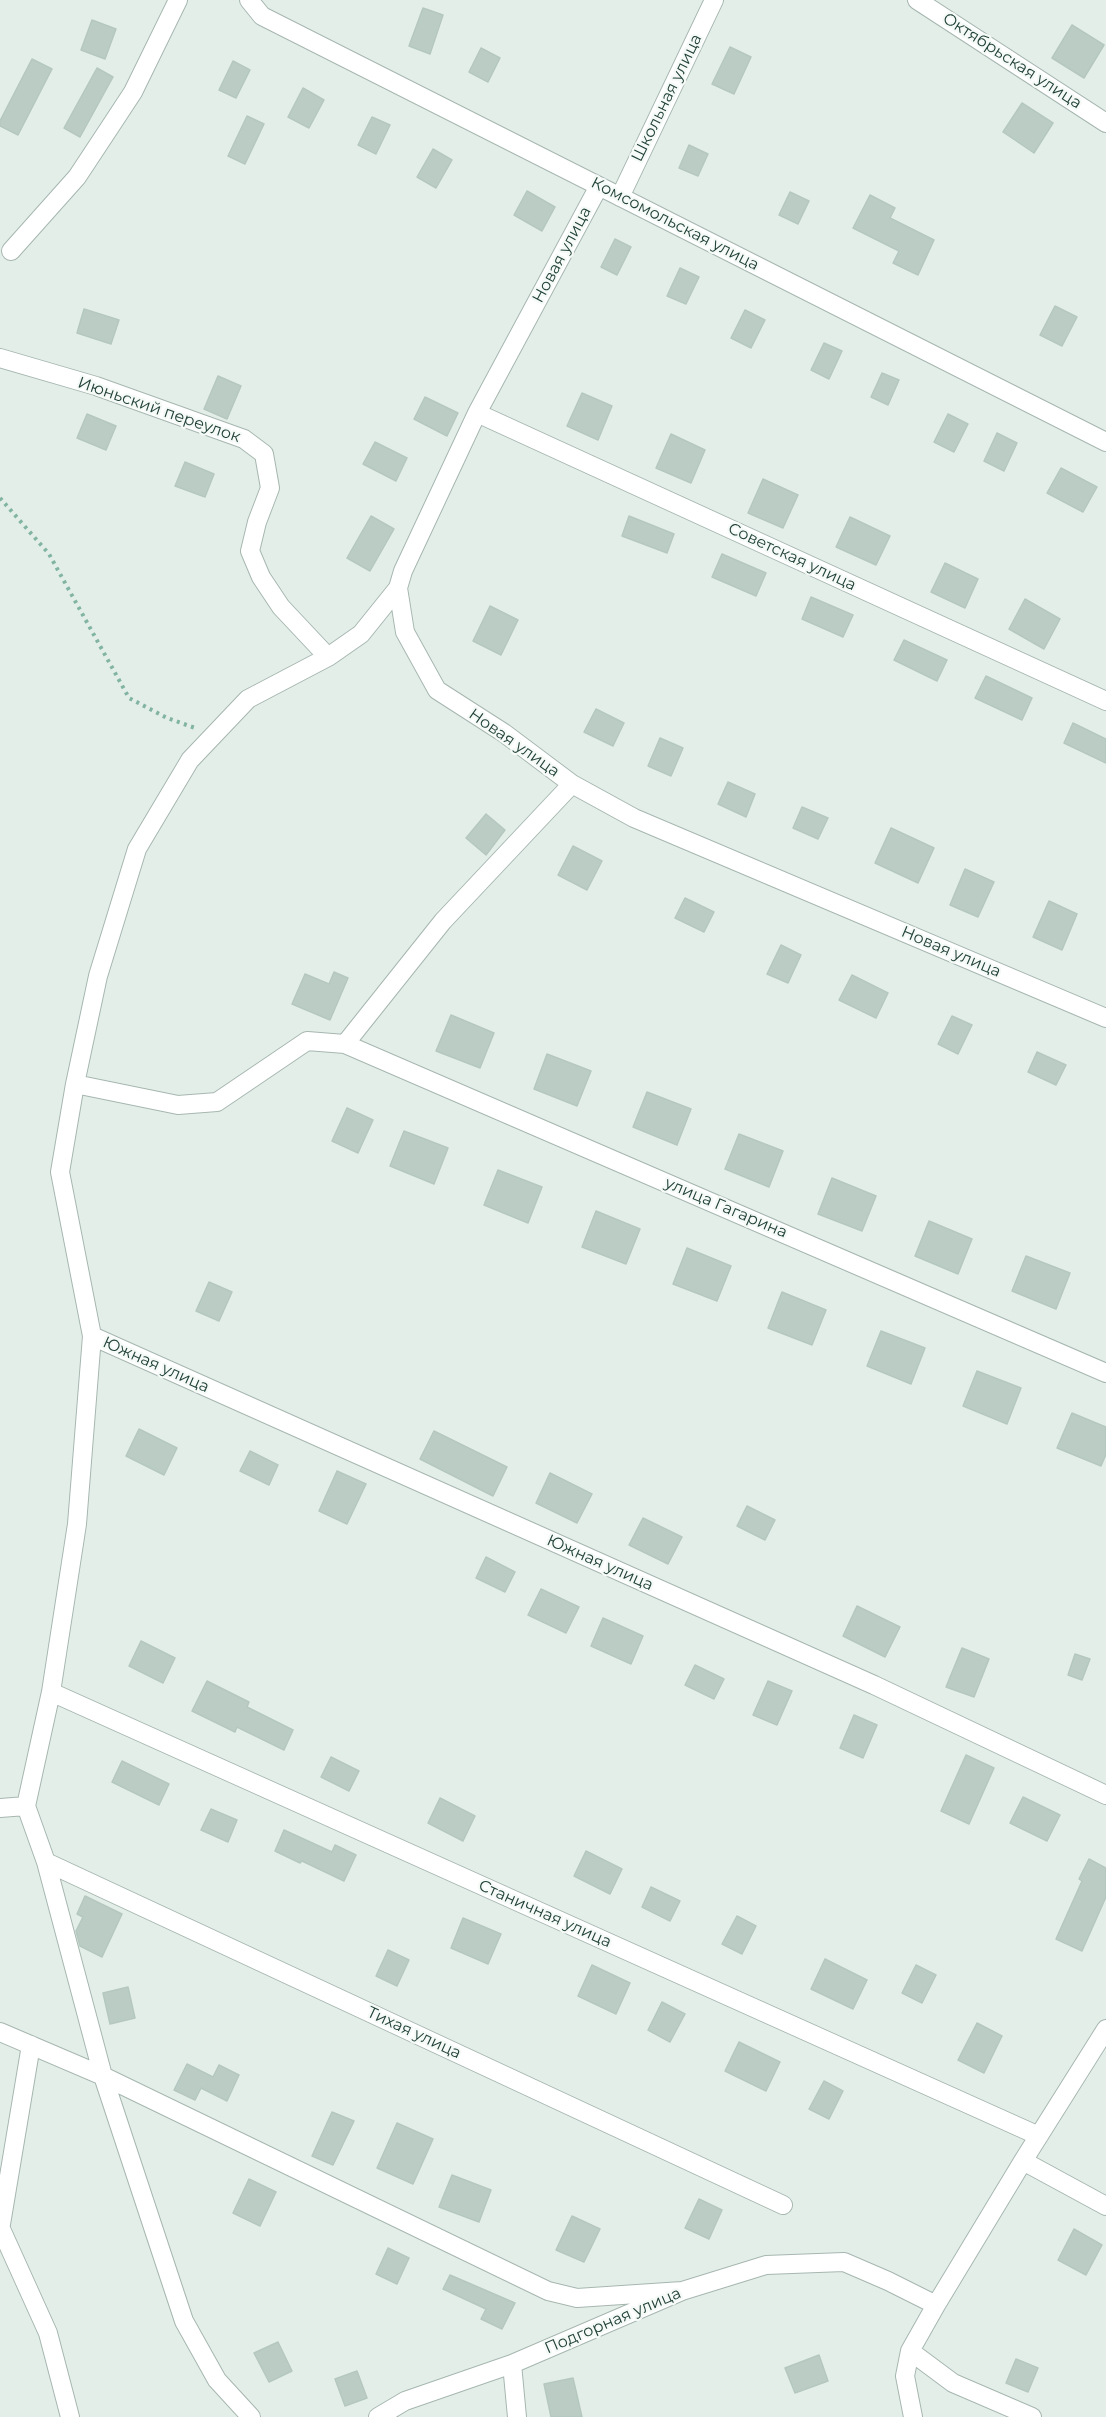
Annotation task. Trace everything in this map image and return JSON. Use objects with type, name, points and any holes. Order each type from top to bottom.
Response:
[{"type":"street","points":[[11,251],[77,177],[116,119],[133,92],[178,0]]},
{"type":"street","name":"Комсомольская улица","points":[[249,0],[262,16],[1106,442]]},
{"type":"street","name":"Школьная улица","points":[[620,197],[714,0]]},
{"type":"street","name":"Октябрьская улица","points":[[917,0],[1106,123]]},
{"type":"street","name":"Новая улица","points":[[599,186],[477,413],[403,571],[398,588],[405,632],[437,690],[504,733],[572,784],[634,818],[1106,1018]]},
{"type":"street","name":"Июньский переулок","points":[[0,358],[96,386],[244,439],[264,454],[270,488],[257,522],[250,551],[261,577],[281,607],[328,657]]},
{"type":"street","name":"Советская улица","points":[[477,413],[1106,701]]},
{"type":"street","points":[[251,2417],[217,2380],[184,2321],[104,2076],[46,1862],[26,1806],[51,1692],[77,1524],[92,1336],[60,1172],[75,1084],[98,976],[137,849],[190,760],[248,699],[328,657],[361,634],[398,588]]},
{"type":"street","points":[[345,1044],[443,921],[572,784]]},
{"type":"street","name":"улица Гагарина","points":[[75,1084],[178,1105],[217,1102],[307,1041],[345,1044],[1106,1373]]},
{"type":"street","name":"Южная улица","points":[[92,1336],[874,1685],[1106,1795]]},
{"type":"street","name":"Станичная улица","points":[[51,1692],[1039,2136]]},
{"type":"street","points":[[0,1808],[26,1806]]},
{"type":"street","name":"Тихая улица","points":[[46,1862],[783,2205]]},
{"type":"street","points":[[913,2417],[905,2376],[910,2352],[1023,2161],[1106,2029]]},
{"type":"street","points":[[0,2032],[104,2076],[549,2291],[577,2298],[682,2291]]},
{"type":"street","points":[[31,2045],[0,2229],[48,2333],[70,2417]]},
{"type":"street","points":[[1023,2161],[1106,2206]]},
{"type":"street","name":"Подгорная улица","points":[[378,2417],[405,2401],[512,2364],[682,2291],[766,2265],[844,2262],[936,2305]]},
{"type":"street","points":[[910,2352],[953,2383],[1032,2417]]},
{"type":"street","points":[[512,2364],[517,2417]]},
{"type":"path","points":[[0,498],[49,554],[129,698],[167,718],[214,735]]},
{"type":"building","points":[[423,8],[443,15],[430,54],[409,46]]},
{"type":"building","points":[[92,20],[116,29],[105,59],[81,50]]},
{"type":"building","points":[[1072,25],[1104,45],[1084,78],[1052,58]]},
{"type":"building","points":[[730,47],[751,57],[734,94],[712,84]]},
{"type":"building","points":[[481,48],[500,58],[488,82],[469,72]]},
{"type":"building","points":[[32,59],[52,69],[18,135],[0,126],[0,121]]},
{"type":"building","points":[[233,61],[250,70],[236,98],[219,90]]},
{"type":"building","points":[[97,68],[113,77],[80,137],[64,128]]},
{"type":"building","points":[[303,88],[324,100],[309,128],[288,117]]},
{"type":"building","points":[[1022,103],[1053,123],[1034,153],[1003,132]]},
{"type":"building","points":[[247,116],[264,124],[245,164],[228,156]]},
{"type":"building","points":[[372,117],[390,125],[376,154],[358,145]]},
{"type":"building","points":[[689,145],[708,154],[698,176],[679,168]]},
{"type":"building","points":[[433,149],[452,160],[436,188],[417,177]]},
{"type":"building","points":[[527,191],[555,207],[542,231],[514,215]]},
{"type":"building","points":[[790,192],[809,201],[798,224],[779,215]]},
{"type":"building","points":[[870,195],[895,208],[890,218],[934,240],[918,275],[893,263],[899,251],[853,228]]},
{"type":"building","points":[[615,239],[631,247],[617,275],[601,267]]},
{"type":"building","points":[[680,268],[699,277],[686,304],[667,296]]},
{"type":"building","points":[[1055,306],[1077,317],[1062,346],[1040,335]]},
{"type":"building","points":[[84,309],[119,320],[111,344],[77,333]]},
{"type":"building","points":[[745,310],[765,320],[751,348],[731,338]]},
{"type":"building","points":[[824,343],[842,351],[829,379],[811,370]]},
{"type":"building","points":[[882,373],[899,380],[888,405],[871,397]]},
{"type":"building","points":[[218,376],[241,386],[227,419],[204,409]]},
{"type":"building","points":[[582,393],[612,406],[598,440],[567,426]]},
{"type":"building","points":[[425,397],[458,413],[447,436],[414,419]]},
{"type":"building","points":[[87,414],[116,426],[106,450],[77,438]]},
{"type":"building","points":[[948,414],[968,424],[954,452],[934,442]]},
{"type":"building","points":[[997,433],[1017,443],[1004,471],[984,461]]},
{"type":"building","points":[[671,434],[705,450],[691,483],[656,468]]},
{"type":"building","points":[[375,442],[407,458],[396,481],[363,464]]},
{"type":"building","points":[[185,462],[214,474],[205,497],[175,486]]},
{"type":"building","points":[[1061,468],[1097,487],[1083,512],[1047,493]]},
{"type":"building","points":[[763,479],[798,495],[783,528],[748,513]]},
{"type":"building","points":[[371,516],[394,529],[370,571],[347,558]]},
{"type":"building","points":[[629,516],[674,534],[667,553],[622,536]]},
{"type":"building","points":[[850,517],[890,536],[876,565],[836,547]]},
{"type":"building","points":[[722,554],[766,573],[756,596],[712,577]]},
{"type":"building","points":[[945,563],[978,579],[965,608],[931,592]]},
{"type":"building","points":[[811,597],[853,615],[843,637],[802,619]]},
{"type":"building","points":[[1025,599],[1060,619],[1044,649],[1009,629]]},
{"type":"building","points":[[490,606],[518,620],[501,655],[473,641]]},
{"type":"building","points":[[904,640],[947,660],[937,681],[894,660]]},
{"type":"building","points":[[986,676],[1032,698],[1022,720],[975,698]]},
{"type":"building","points":[[596,709],[624,723],[613,746],[584,732]]},
{"type":"building","points":[[1073,723],[1106,739],[1106,763],[1064,743]]},
{"type":"building","points":[[660,738],[683,748],[671,776],[648,766]]},
{"type":"building","points":[[728,782],[755,794],[746,817],[718,804]]},
{"type":"building","points":[[802,807],[828,818],[818,839],[793,828]]},
{"type":"building","points":[[486,814],[505,830],[486,855],[466,838]]},
{"type":"building","points":[[891,828],[934,848],[918,883],[875,863]]},
{"type":"building","points":[[573,846],[602,861],[587,890],[558,875]]},
{"type":"building","points":[[965,869],[994,882],[978,917],[950,905]]},
{"type":"building","points":[[685,898],[714,912],[704,932],[675,918]]},
{"type":"building","points":[[1049,901],[1077,914],[1062,950],[1033,937]]},
{"type":"building","points":[[781,945],[801,955],[788,983],[767,974]]},
{"type":"building","points":[[334,972],[348,978],[330,1020],[292,1004],[305,974],[329,984]]},
{"type":"building","points":[[852,975],[888,993],[876,1018],[839,1000]]},
{"type":"building","points":[[451,1015],[494,1033],[480,1068],[436,1051]]},
{"type":"building","points":[[952,1016],[972,1025],[958,1054],[938,1044]]},
{"type":"building","points":[[1037,1052],[1066,1065],[1056,1085],[1028,1072]]},
{"type":"building","points":[[547,1054],[591,1071],[577,1106],[534,1089]]},
{"type":"building","points":[[647,1092],[691,1109],[677,1145],[633,1127]]},
{"type":"building","points":[[347,1108],[373,1120],[358,1153],[332,1141]]},
{"type":"building","points":[[404,1131],[448,1148],[434,1184],[390,1166]]},
{"type":"building","points":[[739,1134],[783,1151],[769,1187],[725,1169]]},
{"type":"building","points":[[498,1170],[542,1187],[528,1223],[484,1205]]},
{"type":"building","points":[[832,1178],[876,1196],[862,1231],[818,1214]]},
{"type":"building","points":[[596,1211],[640,1229],[626,1264],[582,1247]]},
{"type":"building","points":[[929,1221],[972,1239],[958,1274],[915,1256]]},
{"type":"building","points":[[687,1248],[731,1266],[717,1301],[673,1284]]},
{"type":"building","points":[[1026,1256],[1070,1273],[1056,1309],[1012,1291]]},
{"type":"building","points":[[209,1282],[232,1292],[219,1321],[196,1311]]},
{"type":"building","points":[[782,1292],[826,1310],[812,1345],[768,1328]]},
{"type":"building","points":[[881,1331],[925,1348],[911,1384],[867,1366]]},
{"type":"building","points":[[977,1371],[1021,1388],[1007,1424],[963,1406]]},
{"type":"building","points":[[1072,1413],[1106,1427],[1106,1454],[1101,1466],[1057,1448]]},
{"type":"building","points":[[139,1429],[177,1448],[164,1475],[126,1456]]},
{"type":"building","points":[[434,1431],[507,1467],[493,1496],[420,1459]]},
{"type":"building","points":[[250,1451],[278,1465],[269,1485],[240,1471]]},
{"type":"building","points":[[337,1471],[366,1484],[347,1524],[319,1511]]},
{"type":"building","points":[[550,1473],[592,1494],[577,1523],[536,1503]]},
{"type":"building","points":[[747,1506],[775,1520],[765,1540],[737,1526]]},
{"type":"building","points":[[643,1518],[682,1537],[668,1564],[629,1545]]},
{"type":"building","points":[[486,1557],[515,1572],[505,1592],[476,1578]]},
{"type":"building","points":[[541,1589],[579,1607],[566,1633],[528,1615]]},
{"type":"building","points":[[857,1606],[900,1627],[885,1657],[843,1636]]},
{"type":"building","points":[[603,1618],[643,1636],[631,1664],[591,1646]]},
{"type":"building","points":[[141,1641],[175,1658],[163,1683],[129,1666]]},
{"type":"building","points":[[962,1648],[989,1659],[974,1697],[946,1687]]},
{"type":"building","points":[[1075,1654],[1090,1659],[1082,1680],[1068,1675]]},
{"type":"building","points":[[695,1665],[724,1679],[714,1699],[685,1685]]},
{"type":"building","points":[[207,1681],[249,1702],[247,1707],[293,1730],[284,1750],[237,1727],[235,1732],[192,1711]]},
{"type":"building","points":[[768,1681],[792,1691],[777,1725],[753,1715]]},
{"type":"building","points":[[854,1715],[877,1725],[863,1758],[840,1748]]},
{"type":"building","points":[[966,1755],[994,1768],[969,1824],[941,1811]]},
{"type":"building","points":[[331,1757],[359,1771],[349,1791],[321,1777]]},
{"type":"building","points":[[122,1761],[169,1784],[159,1805],[112,1782]]},
{"type":"building","points":[[1023,1797],[1060,1815],[1047,1841],[1010,1823]]},
{"type":"building","points":[[440,1798],[475,1816],[463,1841],[428,1823]]},
{"type":"building","points":[[211,1809],[237,1820],[228,1842],[201,1830]]},
{"type":"building","points":[[284,1830],[332,1852],[335,1845],[356,1855],[344,1881],[275,1851]]},
{"type":"building","points":[[586,1851],[622,1869],[610,1894],[574,1876]]},
{"type":"building","points":[[1089,1859],[1106,1868],[1106,1897],[1082,1951],[1056,1939],[1082,1881],[1079,1879]]},
{"type":"building","points":[[651,1887],[680,1901],[670,1921],[642,1907]]},
{"type":"building","points":[[85,1896],[122,1914],[102,1957],[80,1946],[76,1931],[83,1917],[77,1914]]},
{"type":"building","points":[[737,1916],[756,1926],[742,1954],[722,1944]]},
{"type":"building","points":[[463,1918],[501,1934],[488,1964],[451,1948]]},
{"type":"building","points":[[388,1950],[409,1960],[397,1986],[376,1976]]},
{"type":"building","points":[[825,1959],[867,1980],[853,2009],[811,1989]]},
{"type":"building","points":[[592,1965],[630,1983],[616,2014],[578,1996]]},
{"type":"building","points":[[916,1965],[936,1975],[922,2003],[902,1993]]},
{"type":"building","points":[[128,1987],[135,2018],[110,2024],[103,1993]]},
{"type":"building","points":[[662,2002],[685,2014],[670,2042],[648,2030]]},
{"type":"building","points":[[977,2023],[1002,2036],[984,2073],[958,2060]]},
{"type":"building","points":[[739,2042],[780,2062],[766,2091],[725,2071]]},
{"type":"building","points":[[187,2064],[213,2077],[219,2065],[239,2075],[227,2101],[201,2088],[195,2100],[174,2090]]},
{"type":"building","points":[[824,2081],[843,2091],[829,2119],[809,2109]]},
{"type":"building","points":[[332,2112],[354,2121],[333,2165],[312,2156]]},
{"type":"building","points":[[397,2123],[433,2139],[413,2184],[377,2168]]},
{"type":"building","points":[[452,2175],[491,2190],[479,2222],[439,2207]]},
{"type":"building","points":[[249,2179],[276,2192],[260,2226],[233,2213]]},
{"type":"building","points":[[699,2199],[722,2210],[709,2239],[685,2228]]},
{"type":"building","points":[[572,2216],[600,2229],[584,2262],[556,2250]]},
{"type":"building","points":[[1074,2229],[1102,2245],[1086,2275],[1058,2260]]},
{"type":"building","points":[[388,2248],[409,2258],[397,2284],[376,2274]]},
{"type":"building","points":[[450,2275],[515,2303],[502,2329],[481,2319],[486,2309],[443,2289]]},
{"type":"building","points":[[278,2342],[292,2371],[269,2382],[254,2353]]},
{"type":"building","points":[[819,2355],[828,2381],[795,2393],[785,2368]]},
{"type":"building","points":[[1016,2359],[1038,2368],[1028,2392],[1006,2383]]},
{"type":"building","points":[[357,2371],[367,2398],[345,2406],[335,2379]]},
{"type":"building","points":[[573,2378],[582,2417],[551,2417],[544,2384]]}]
